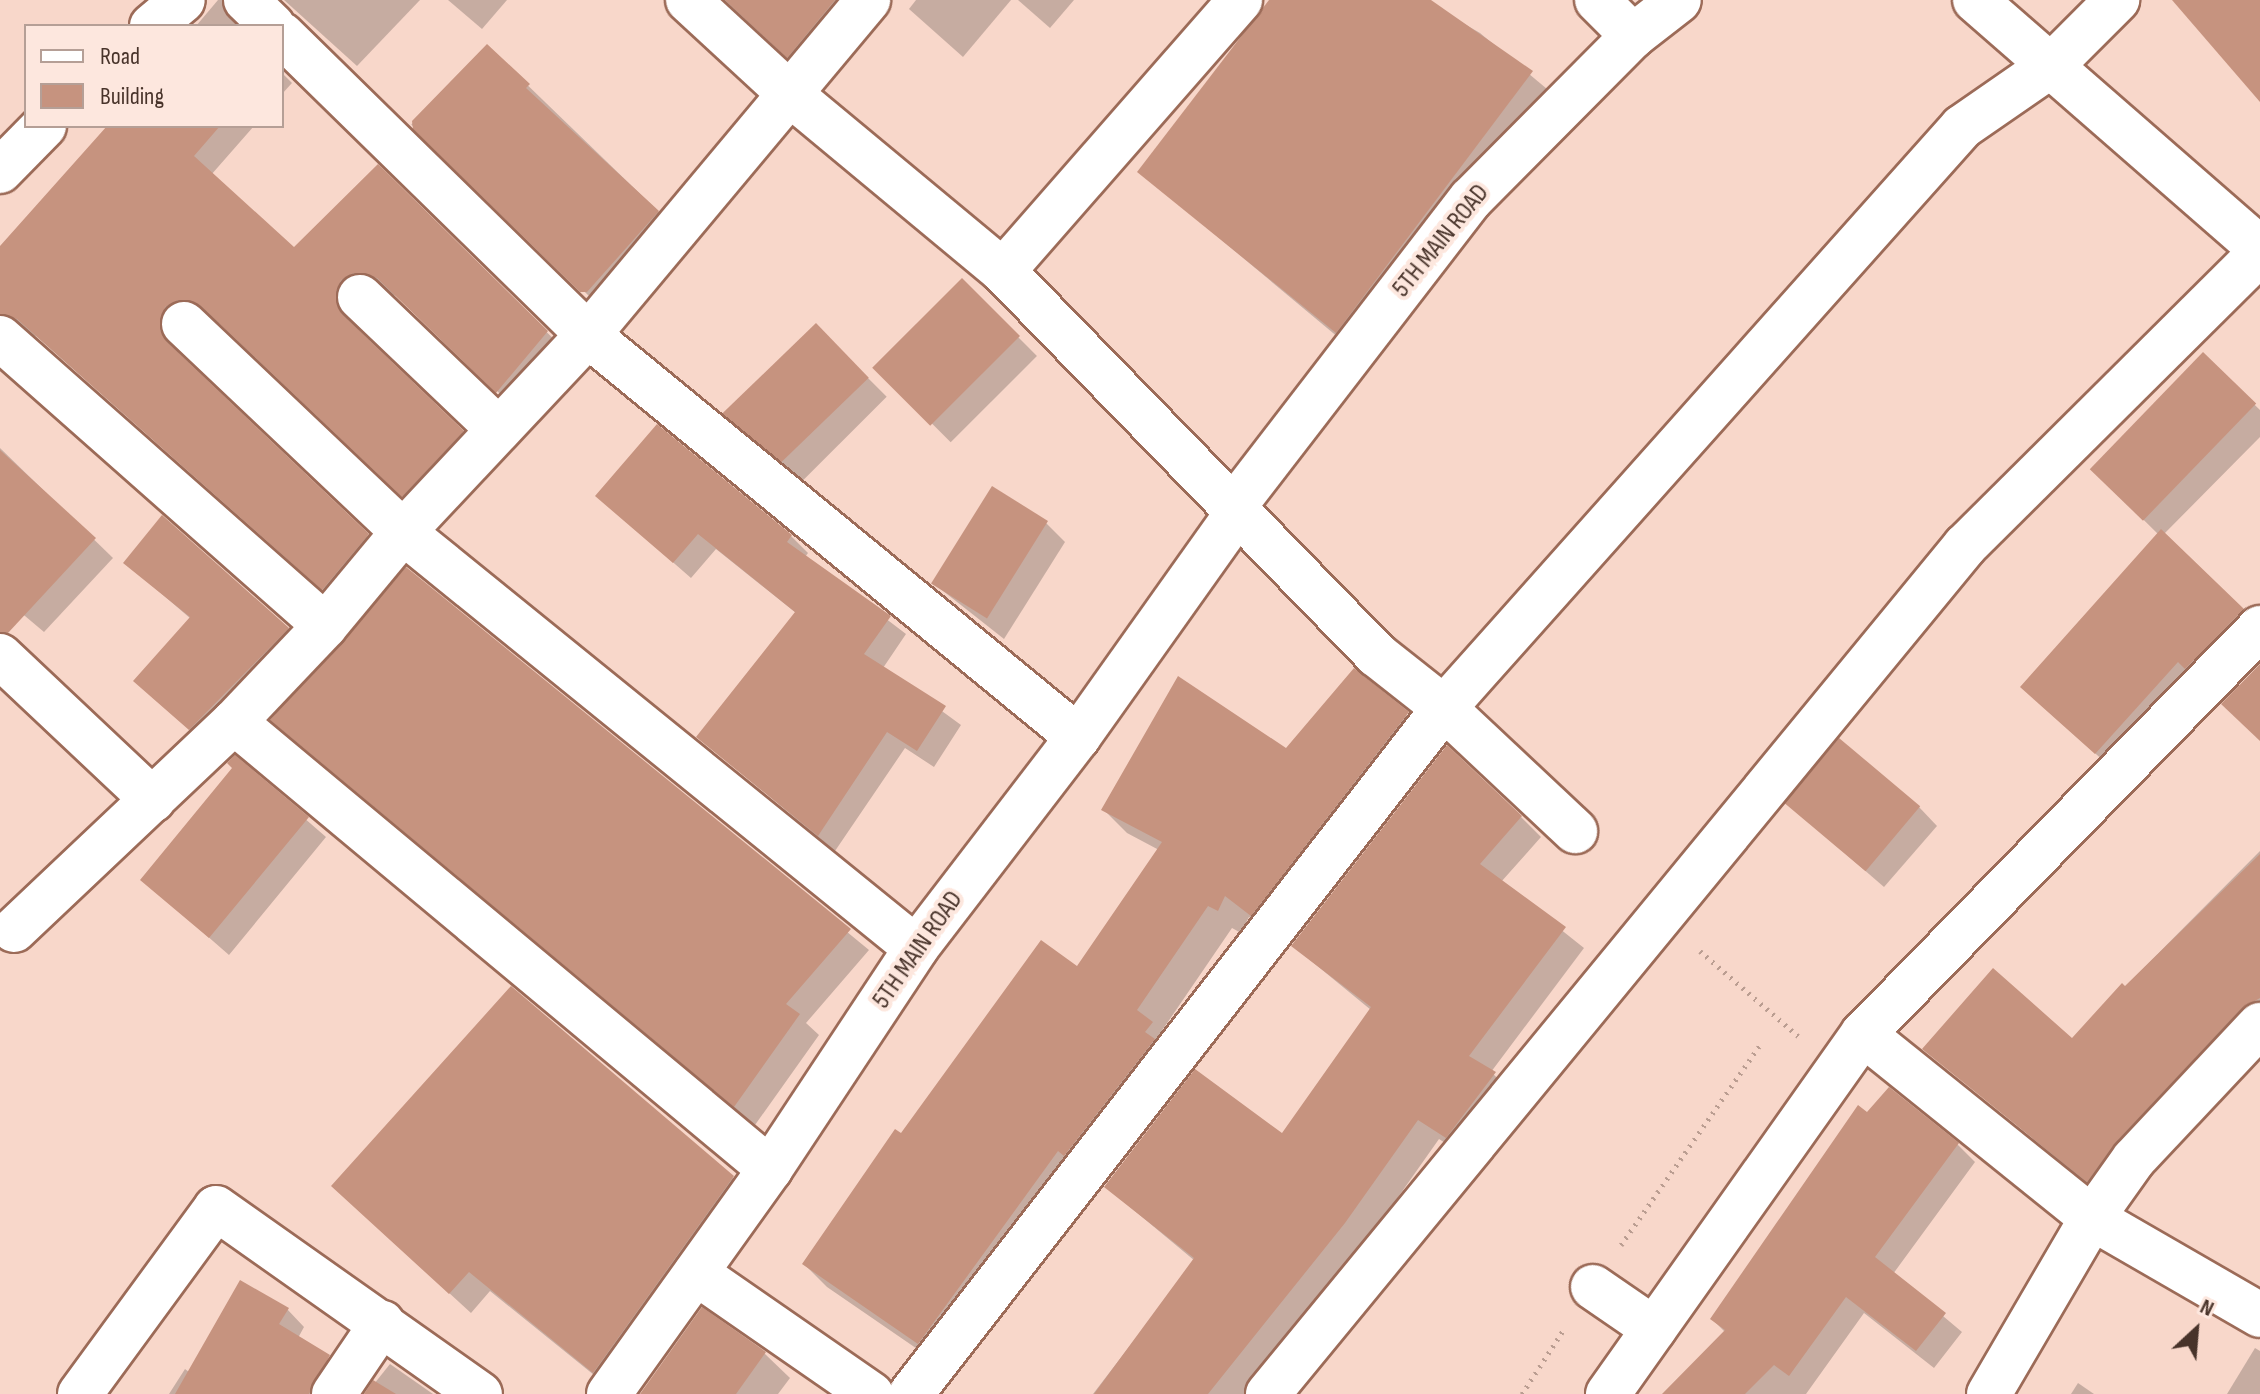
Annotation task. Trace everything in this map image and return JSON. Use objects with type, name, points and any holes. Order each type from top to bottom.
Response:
[{"type":"street","points":[[154,24],[183,0]]},
{"type":"street","points":[[246,0],[271,24]]},
{"type":"street","points":[[688,0],[791,95],[1003,271],[1377,655],[1444,708],[1575,831]]},
{"type":"street","points":[[14,930],[234,722],[325,626],[403,532],[588,335],[868,0]]},
{"type":"street","points":[[1003,271],[1240,0]]},
{"type":"street","points":[[1597,0],[1633,36]]},
{"type":"street","name":"5TH MAIN ROAD","points":[[609,1394],[770,1169],[916,948],[1078,737],[1234,511],[1471,199],[1633,36],[1679,0]]},
{"type":"street","points":[[1268,1394],[1965,546],[2260,251],[2053,64],[1975,0]]},
{"type":"street","points":[[911,1394],[1444,708],[1962,127],[2053,64],[2117,0]]},
{"type":"street","points":[[284,37],[588,335],[1078,737]]},
{"type":"street","points":[[0,171],[42,128]]},
{"type":"street","points":[[360,297],[499,430]]},
{"type":"street","points":[[184,324],[403,532],[916,948]]},
{"type":"street","points":[[0,338],[325,626]]},
{"type":"street","points":[[1608,1394],[1863,1034],[2260,628]]},
{"type":"street","points":[[0,656],[153,800]]},
{"type":"street","points":[[234,722],[770,1169]]},
{"type":"street","points":[[1863,1034],[2092,1218],[2260,1315]]},
{"type":"street","points":[[1989,1394],[2092,1218],[2134,1159],[2254,1040]]},
{"type":"street","points":[[80,1394],[216,1208],[480,1394]]},
{"type":"street","points":[[696,1273],[871,1394]]},
{"type":"street","points":[[1593,1287],[1654,1329]]},
{"type":"street","points":[[334,1394],[382,1323]]},
{"type":"path","points":[[1659,915],[1838,1071]]},
{"type":"path","points":[[1522,1394],[1760,1045]]},
{"type":"building","points":[[725,0],[835,0],[787,58]]},
{"type":"building","points":[[1269,0],[1431,0],[1533,71],[1336,333],[1137,172]]},
{"type":"building","points":[[2172,0],[2260,0],[2260,102]]},
{"type":"building","points":[[487,44],[530,84],[526,88],[659,211],[587,292],[580,292],[413,129],[412,121]]},
{"type":"building","points":[[105,128],[218,128],[194,156],[294,247],[378,164],[548,331],[496,393],[377,278],[354,273],[341,280],[336,292],[342,314],[464,431],[402,497],[201,306],[178,300],[165,307],[160,330],[167,342],[369,534],[322,590],[17,319],[0,314],[0,246]]},
{"type":"building","points":[[962,278],[1020,336],[930,426],[872,368]]},
{"type":"building","points":[[816,323],[869,378],[775,468],[722,413]]},
{"type":"building","points":[[2203,352],[2256,403],[2143,521],[2090,469]]},
{"type":"building","points":[[657,424],[792,535],[787,542],[891,616],[864,654],[946,706],[917,751],[887,732],[818,836],[696,737],[795,612],[698,534],[673,563],[595,496]]},
{"type":"building","points":[[0,450],[96,538],[8,633],[0,632]]},
{"type":"building","points":[[992,486],[1048,521],[987,619],[931,584]]},
{"type":"building","points":[[162,515],[289,628],[189,730],[133,681],[190,617],[123,563]]},
{"type":"building","points":[[2161,529],[2244,609],[2185,669],[2178,662],[2095,754],[2020,687]]},
{"type":"building","points":[[406,567],[851,929],[786,1004],[800,1014],[734,1107],[270,720]]},
{"type":"building","points":[[2260,664],[2260,741],[2221,704]]},
{"type":"building","points":[[1354,668],[1409,712],[1251,916],[1225,896],[1218,911],[1208,906],[1137,1010],[1153,1022],[1145,1032],[1155,1039],[1064,1156],[1058,1151],[918,1344],[802,1264],[895,1129],[901,1133],[1041,940],[1077,966],[1162,842],[1101,810],[1178,676],[1286,748]]},
{"type":"building","points":[[1839,738],[1920,806],[1866,871],[1784,803]]},
{"type":"building","points":[[1447,745],[1522,816],[1480,864],[1566,927],[1469,1056],[1496,1072],[1446,1138],[1418,1120],[1345,1223],[1208,1394],[1094,1394],[1194,1258],[1104,1187],[1195,1069],[1282,1133],[1371,1007],[1291,946]]},
{"type":"building","points":[[235,755],[309,817],[209,938],[140,880],[232,768],[227,763]]},
{"type":"building","points":[[2260,854],[2260,998],[2242,1008],[2116,1142],[2087,1182],[1922,1049],[1993,968],[2072,1038],[2122,983],[2125,986]]},
{"type":"building","points":[[511,986],[734,1176],[593,1373],[469,1272],[449,1294],[331,1186]]},
{"type":"building","points":[[1889,1087],[1959,1143],[1875,1257],[1946,1313],[1916,1351],[1846,1297],[1789,1376],[1774,1365],[1745,1394],[1662,1394],[1725,1330],[1710,1319],[1858,1105],[1867,1112]]},
{"type":"building","points":[[240,1280],[289,1308],[279,1324],[330,1355],[309,1394],[175,1394]]},
{"type":"building","points":[[702,1307],[766,1352],[736,1394],[640,1394]]},
{"type":"building","points":[[373,1380],[396,1394],[364,1394]]}]
